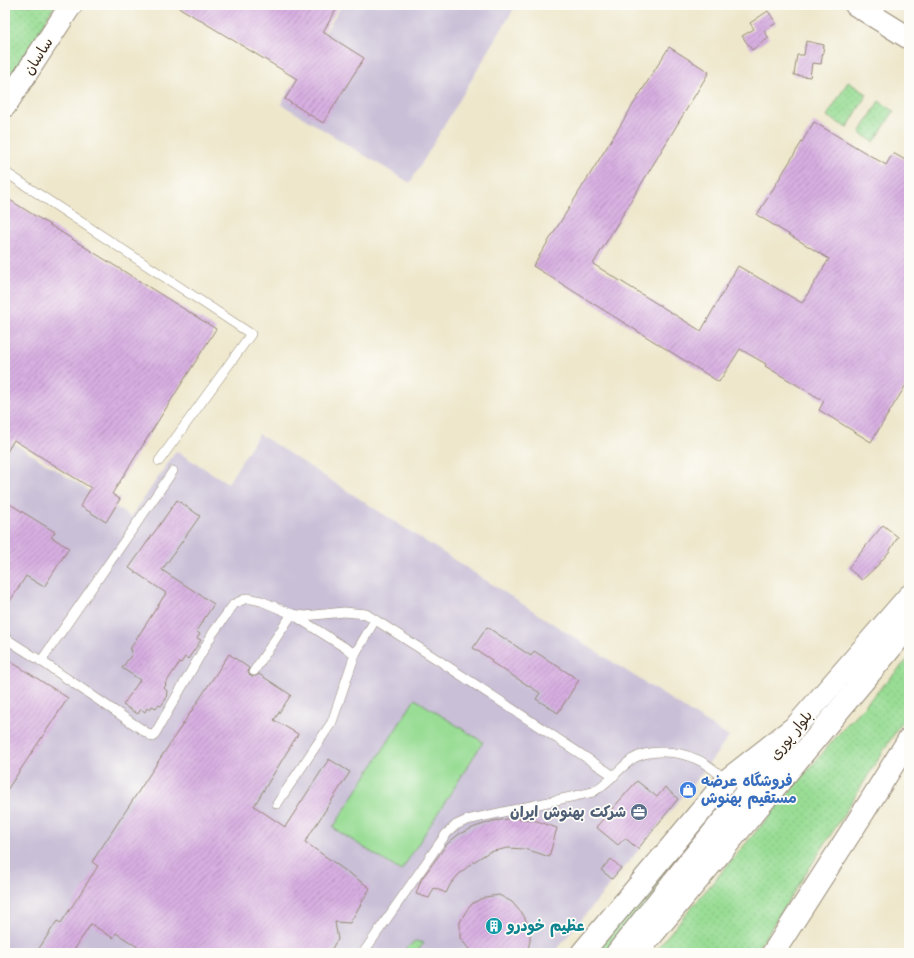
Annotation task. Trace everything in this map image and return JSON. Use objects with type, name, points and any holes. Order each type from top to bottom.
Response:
[{"type":"main road","name":"ساسان","points":[[5,106],[71,5]]},
{"type":"main road","points":[[856,5],[909,38]]},
{"type":"main road","name":"بلوار پوری","points":[[617,953],[745,794],[796,726],[909,596]]},
{"type":"main road","name":"بلوار پوری","points":[[638,953],[909,626]]},
{"type":"main road","points":[[582,953],[727,780],[796,726]]},
{"type":"main road","points":[[774,953],[909,739]]},
{"type":"lane","points":[[5,172],[251,334],[159,461]]},
{"type":"lane","points":[[41,660],[173,471]]},
{"type":"lane","points":[[5,638],[41,660],[153,737],[213,633],[234,604],[247,598],[261,601],[292,614],[354,654]]},
{"type":"lane","points":[[292,614],[305,616],[344,612],[366,614],[442,662],[614,776]]},
{"type":"lane","points":[[254,671],[292,614]]},
{"type":"lane","points":[[277,804],[332,722],[354,654],[375,620]]},
{"type":"lane","points":[[363,953],[446,834],[456,825],[467,820],[593,792],[600,788],[632,759],[650,752],[675,752],[697,759],[727,780]]},
{"type":"shaded area","points":[[342,5],[516,5],[410,183],[281,104]]},
{"type":"shaded area","points":[[259,434],[729,737],[701,774],[554,953],[5,953],[5,438],[131,517],[176,451],[228,483]]},
{"type":"green space","points":[[5,5],[55,5],[5,88]]},
{"type":"green space","points":[[848,82],[867,94],[847,128],[827,116]]},
{"type":"green space","points":[[879,101],[894,111],[874,142],[860,133]]},
{"type":"green space","points":[[909,658],[909,710],[755,953],[653,953],[849,722]]},
{"type":"green space","points":[[415,699],[483,742],[401,871],[333,828]]},
{"type":"green space","points":[[717,819],[609,953],[594,953],[698,828]]},
{"type":"green space","points":[[415,941],[424,943],[416,953],[401,953]]},
{"type":"building","points":[[175,5],[339,5],[323,32],[364,58],[323,123],[285,99],[297,79]]},
{"type":"building","points":[[768,11],[776,23],[764,31],[769,38],[752,50],[742,36],[754,29],[750,23]]},
{"type":"building","points":[[806,41],[824,45],[821,64],[812,63],[810,77],[794,75],[797,55],[804,55]]},
{"type":"building","points":[[669,47],[709,72],[593,264],[701,331],[738,266],[802,303],[829,259],[757,215],[814,122],[886,165],[893,153],[909,162],[909,380],[871,442],[819,410],[824,401],[765,366],[766,364],[740,349],[719,382],[533,266]]},
{"type":"building","points":[[5,197],[216,329],[112,494],[120,499],[106,522],[80,506],[91,488],[14,440],[5,455]]},
{"type":"building","points":[[177,500],[200,516],[162,570],[214,604],[196,631],[200,634],[197,638],[201,640],[188,659],[185,657],[181,663],[180,662],[165,684],[166,685],[164,688],[167,691],[166,699],[161,706],[158,705],[156,708],[152,706],[150,710],[147,708],[145,712],[141,709],[138,714],[123,705],[140,680],[122,668],[132,654],[132,650],[130,649],[166,593],[129,568]]},
{"type":"building","points":[[5,501],[55,532],[51,537],[69,548],[44,587],[26,576],[5,609]]},
{"type":"building","points":[[883,525],[898,537],[889,552],[862,580],[848,568]]},
{"type":"building","points":[[487,627],[531,656],[534,651],[579,680],[558,713],[536,699],[540,693],[491,662],[492,660],[473,648]]},
{"type":"building","points":[[229,654],[249,668],[248,673],[251,676],[256,676],[259,674],[291,695],[274,720],[298,734],[254,806],[285,827],[329,759],[350,772],[305,842],[370,888],[350,923],[335,922],[338,940],[330,953],[147,953],[116,933],[113,938],[91,924],[72,953],[36,953],[57,921],[61,923],[98,866],[92,862]]},
{"type":"building","points":[[5,658],[68,698],[5,793]]},
{"type":"building","name":"شرکت بهنوش ایران","points":[[637,781],[657,797],[665,787],[678,799],[638,849],[625,838],[618,845],[596,827]]},
{"type":"building","points":[[516,818],[537,821],[557,828],[549,857],[524,849],[508,848],[489,852],[472,863],[458,875],[446,893],[434,888],[429,898],[416,894],[421,880],[447,844],[459,834],[493,821]]},
{"type":"building","points":[[611,859],[621,868],[612,879],[601,870]]},
{"type":"building","name":"عظیم خودرو","points":[[499,895],[512,902],[524,916],[530,930],[530,941],[527,953],[472,953],[460,938],[460,922],[466,911],[473,903],[485,897]]},
{"type":"place","name":"فروشگاه عرضه مستقیم بهنوش","points":[[688,790]]},
{"type":"place","name":"شرکت بهنوش ایران","points":[[639,812]]},
{"type":"place","name":"عظیم خودرو","points":[[494,926]]}]
